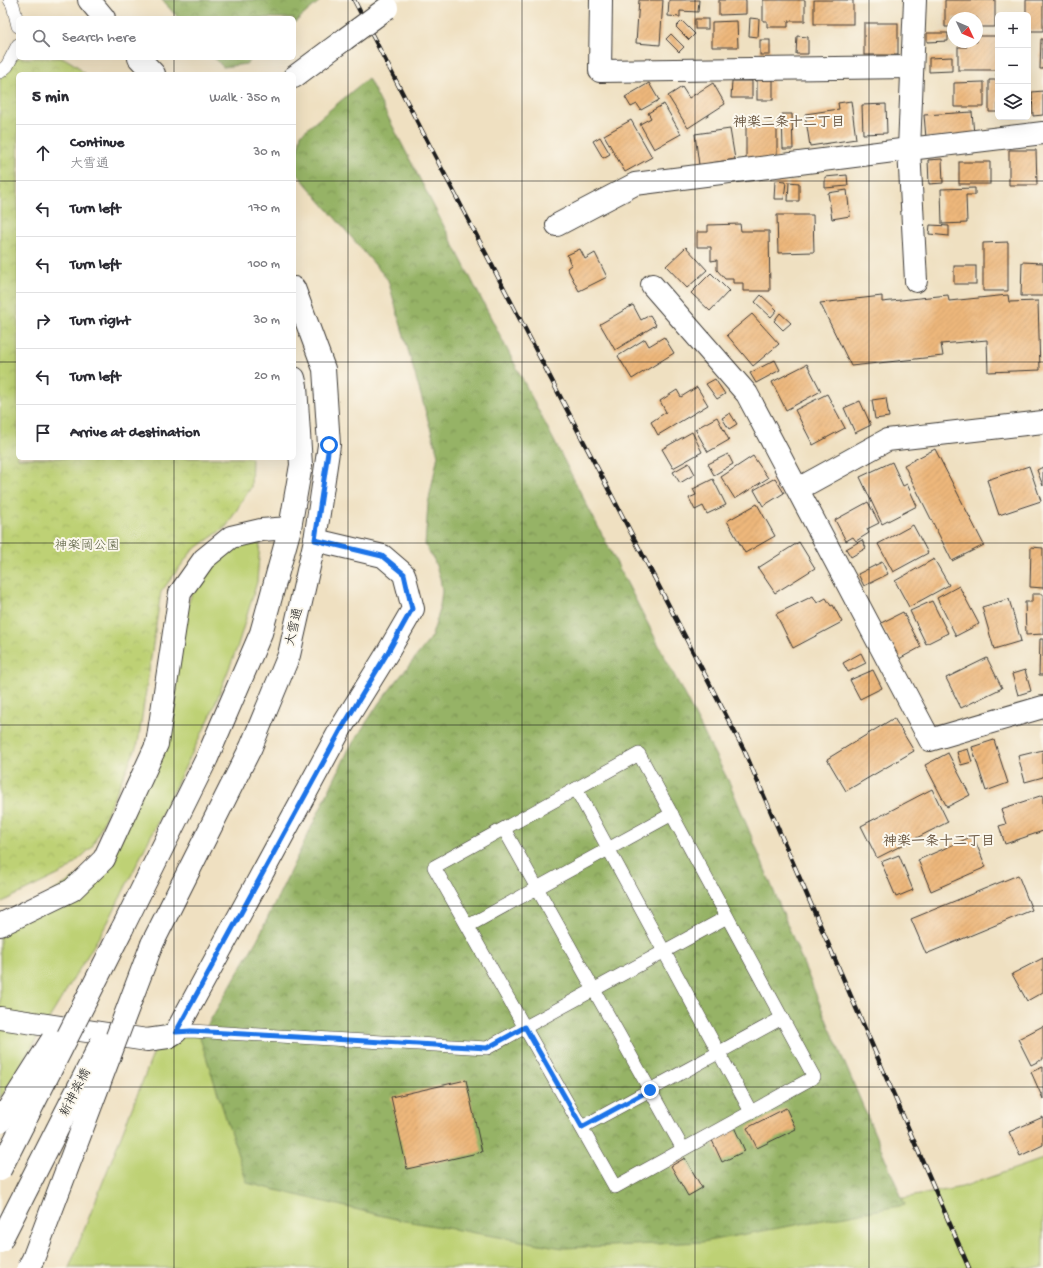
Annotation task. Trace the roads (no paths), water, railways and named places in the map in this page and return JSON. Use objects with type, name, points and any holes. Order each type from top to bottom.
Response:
[{"type":"street","points":[[89,0],[102,16]]},
{"type":"street","points":[[601,0],[600,71],[912,67]]},
{"type":"street","points":[[915,0],[909,149],[916,281]]},
{"type":"street","points":[[296,76],[392,4]]},
{"type":"street","points":[[142,60],[152,72]]},
{"type":"street","points":[[557,225],[635,184],[909,149],[1043,134]]},
{"type":"street","points":[[652,285],[747,394],[930,740],[1043,707]]},
{"type":"street","name":"大雪通","points":[[152,944],[251,747],[286,662],[315,540],[329,445],[324,369],[296,293]]},
{"type":"street","points":[[0,1170],[207,758],[261,633],[290,528],[301,465],[296,386]]},
{"type":"street","points":[[798,489],[888,440],[1043,422]]},
{"type":"street","points":[[0,925],[72,890],[104,859],[157,744],[180,593],[204,559],[231,537],[261,530],[290,528]]},
{"type":"street","points":[[0,1018],[147,1040],[168,1036],[176,1032],[342,728],[412,609],[404,574],[382,556],[315,540]]},
{"type":"street","points":[[0,1122],[122,929]]},
{"type":"street","points":[[28,1268],[152,944]]},
{"type":"street","name":"新神楽橋","points":[[0,1242],[152,944]]},
{"type":"lane","points":[[10,0],[13,5],[16,18]]},
{"type":"lane","points":[[0,72],[7,66],[16,49]]},
{"type":"lane","points":[[639,754],[814,1077],[615,1187],[434,867],[576,789],[639,754]]},
{"type":"lane","points":[[576,789],[751,1112]]},
{"type":"lane","points":[[468,926],[672,814]]},
{"type":"lane","points":[[504,828],[683,1149]]},
{"type":"lane","points":[[176,1032],[191,1031],[487,1048],[727,917]]},
{"type":"lane","points":[[582,1127],[782,1018]]},
{"type":"railway","points":[[354,0],[744,750],[969,1268]]},
{"type":"district","name":"神楽二条十二丁目","points":[[789,123]]},
{"type":"district","name":"神楽一条十二丁目","points":[[939,842]]},
{"type":"park label","name":"神楽岡公園","points":[[87,546]]}]
